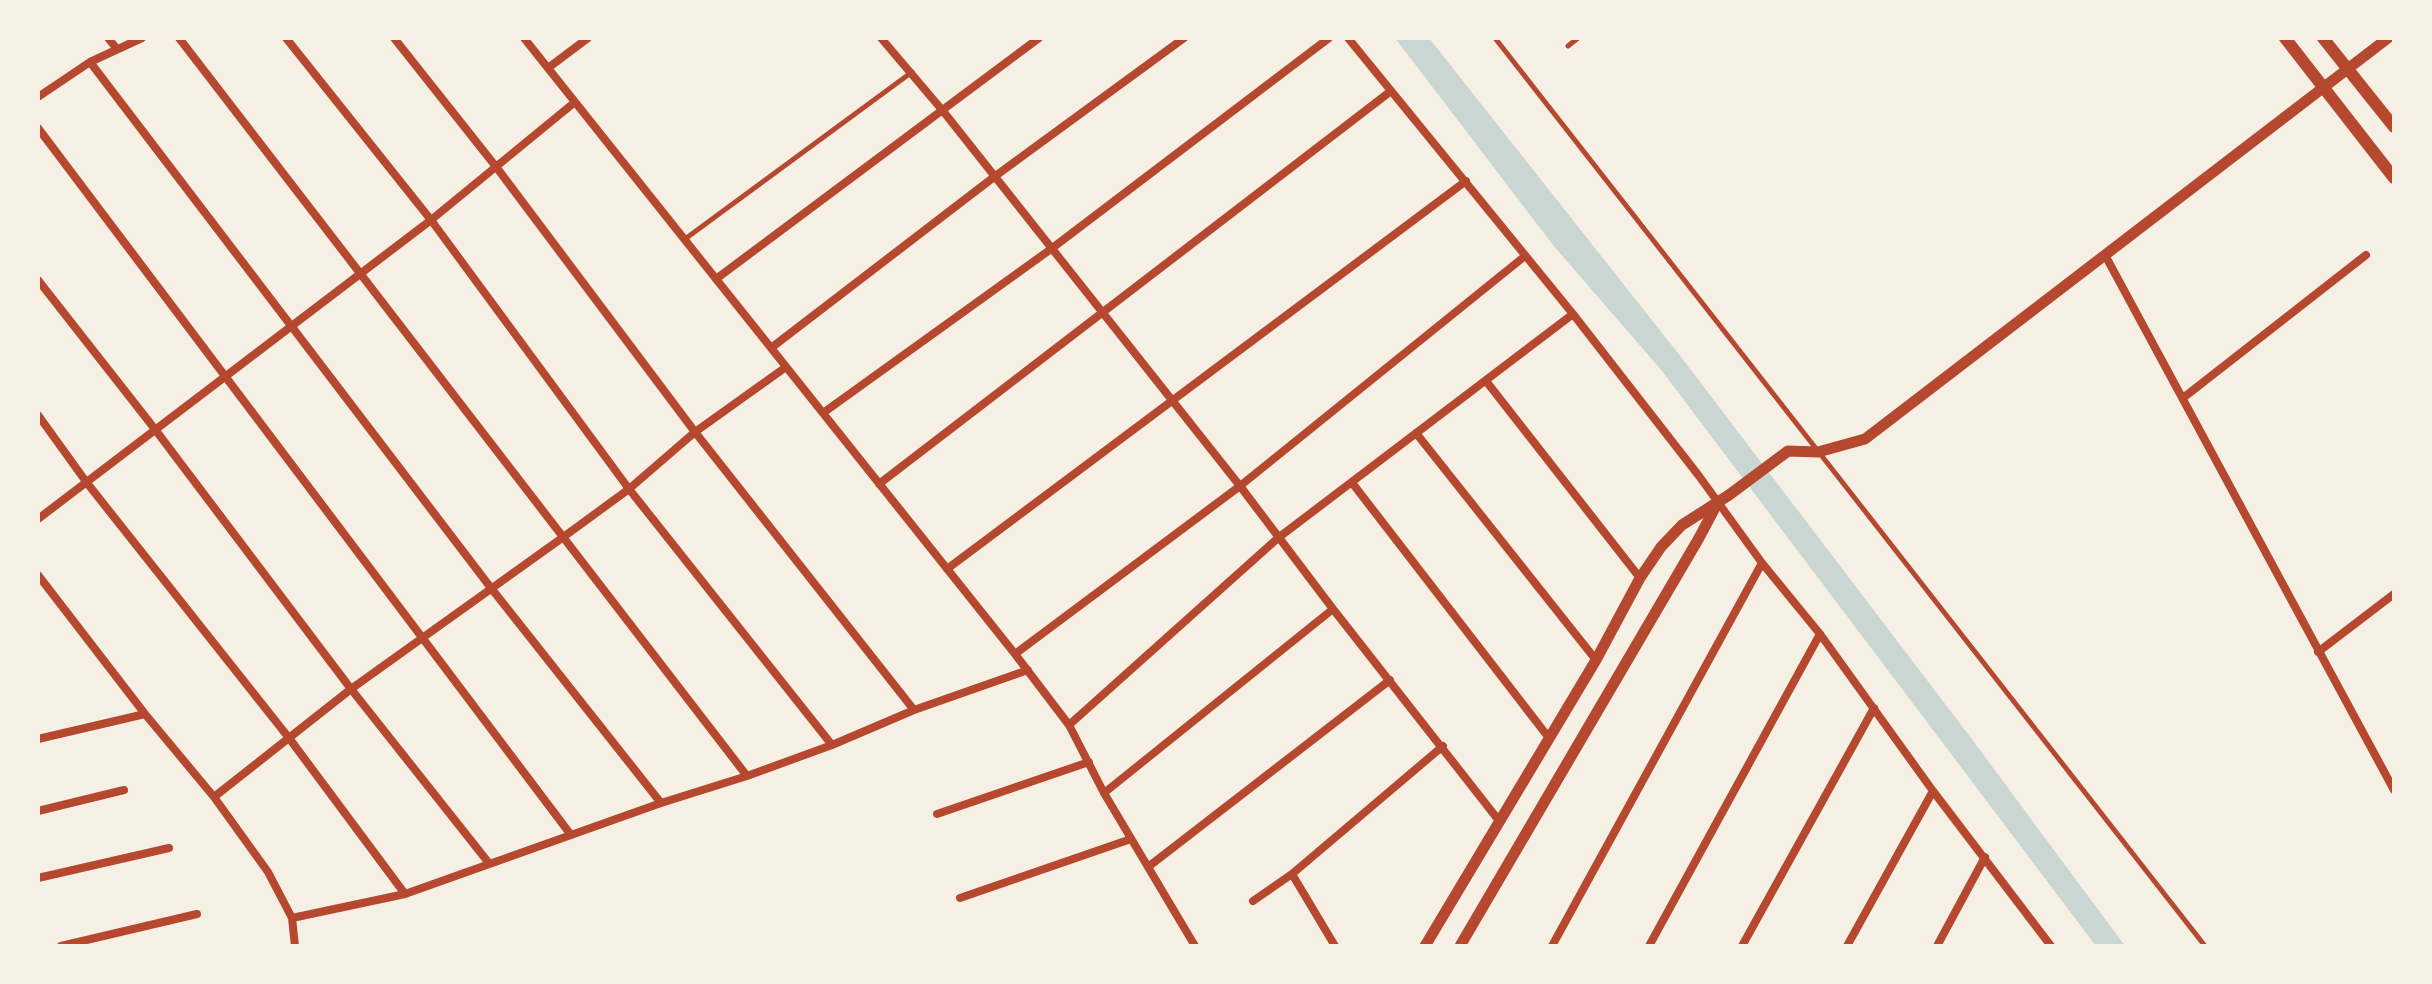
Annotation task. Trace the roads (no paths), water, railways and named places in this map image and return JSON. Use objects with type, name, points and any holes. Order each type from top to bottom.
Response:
[{"type":"main road","points":[[2285,38],[2394,178]]},
{"type":"main road","points":[[2323,38],[2394,127]]},
{"type":"street","points":[[108,38],[117,49]]},
{"type":"street","points":[[38,97],[90,62],[142,38]]},
{"type":"street","points":[[179,38],[747,776]]},
{"type":"street","points":[[286,38],[431,220],[629,489],[832,745]]},
{"type":"street","points":[[394,38],[497,168],[695,432],[914,710]]},
{"type":"street","points":[[524,38],[1069,725],[1104,793],[1195,946]]},
{"type":"street","points":[[548,68],[588,38]]},
{"type":"street","points":[[716,279],[1039,38]]},
{"type":"street","points":[[771,348],[994,177],[1184,38]]},
{"type":"street","points":[[823,413],[1051,249],[1329,38]]},
{"type":"street","points":[[1348,38],[1573,314],[1762,563],[1820,634],[1933,791],[2051,946]]},
{"type":"street","points":[[1425,946],[1596,660],[1640,578],[1661,547],[1682,525],[1788,451],[1818,452],[1865,439],[2388,38]]},
{"type":"street","points":[[885,39],[1240,486],[1500,822]]},
{"type":"street","points":[[90,62],[491,588],[661,803]]},
{"type":"street","points":[[879,484],[1391,91]]},
{"type":"street","points":[[38,519],[431,220],[575,102]]},
{"type":"street","points":[[38,128],[571,835]]},
{"type":"street","points":[[947,569],[1466,181]]},
{"type":"street","points":[[2105,255],[2394,790]]},
{"type":"street","points":[[2183,398],[2366,255]]},
{"type":"street","points":[[1015,654],[1240,486],[1525,256]]},
{"type":"street","points":[[38,280],[351,689],[488,862]]},
{"type":"street","points":[[1069,725],[1278,538],[1573,314]]},
{"type":"street","points":[[214,797],[351,689],[629,489],[695,432],[786,367]]},
{"type":"street","points":[[1486,381],[1640,578]]},
{"type":"street","points":[[38,415],[87,483],[289,738],[405,894]]},
{"type":"street","points":[[1416,433],[1596,660]]},
{"type":"street","points":[[1353,484],[1549,738]]},
{"type":"street","points":[[1460,946],[1718,502]]},
{"type":"street","points":[[1552,946],[1762,563]]},
{"type":"street","points":[[38,575],[145,714],[214,797],[268,872],[292,918],[295,946]]},
{"type":"street","points":[[2318,652],[2394,594]]},
{"type":"street","points":[[1104,793],[1333,609]]},
{"type":"street","points":[[1649,946],[1820,634]]},
{"type":"street","points":[[292,918],[405,894],[488,862],[747,776],[832,745],[914,710],[1028,670]]},
{"type":"street","points":[[1148,867],[1390,680]]},
{"type":"street","points":[[1742,946],[1874,708]]},
{"type":"street","points":[[38,739],[145,714]]},
{"type":"street","points":[[1253,901],[1292,874],[1443,746]]},
{"type":"street","points":[[937,814],[1089,762]]},
{"type":"street","points":[[38,811],[124,790]]},
{"type":"street","points":[[1847,946],[1933,791]]},
{"type":"street","points":[[960,898],[1131,839]]},
{"type":"street","points":[[38,878],[169,848]]},
{"type":"street","points":[[1937,946],[1985,857]]},
{"type":"street","points":[[1292,874],[1335,946]]},
{"type":"street","points":[[61,946],[197,914]]},
{"type":"lane","points":[[1495,38],[2205,946]]},
{"type":"lane","points":[[1568,46],[1578,38]]},
{"type":"lane","points":[[684,239],[912,72]]}]
